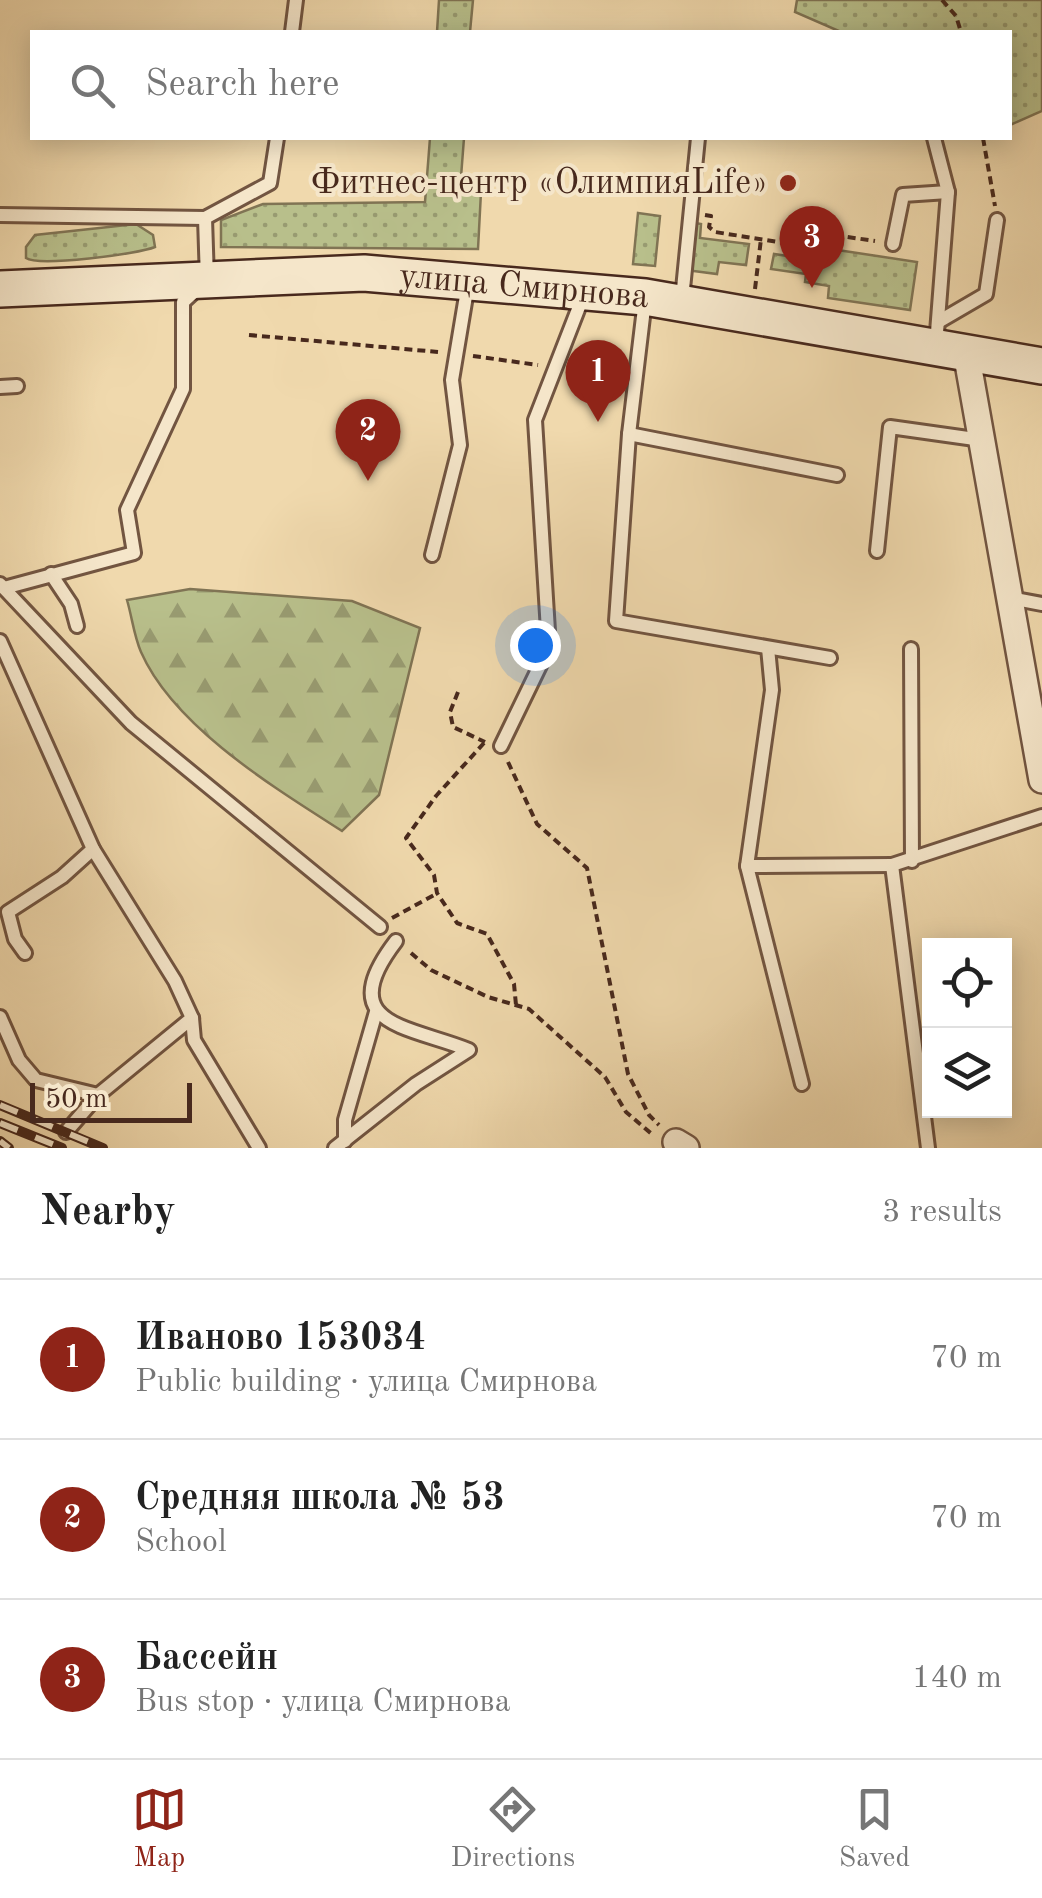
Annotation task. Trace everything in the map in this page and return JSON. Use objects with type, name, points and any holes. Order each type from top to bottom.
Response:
[{"type":"main road","name":"улица Смирнова","points":[[0,289],[364,272],[645,298],[947,340],[1042,366]]},
{"type":"street","points":[[947,340],[983,440],[1007,598],[1042,780]]},
{"type":"lane","points":[[292,30],[296,0]]},
{"type":"lane","points":[[0,215],[205,218],[270,183],[277,140]]},
{"type":"lane","points":[[682,304],[698,140]]},
{"type":"lane","points":[[935,140],[948,192],[947,340]]},
{"type":"lane","points":[[892,244],[903,195],[948,192]]},
{"type":"lane","points":[[205,218],[207,280],[183,302],[183,388],[126,510],[134,554],[2,586],[132,723],[380,928]]},
{"type":"lane","points":[[947,340],[986,294],[998,220]]},
{"type":"lane","points":[[432,555],[460,445],[452,380],[468,282]]},
{"type":"lane","points":[[501,746],[549,647],[535,420],[585,292]]},
{"type":"lane","points":[[645,298],[629,434],[616,621],[830,658]]},
{"type":"lane","points":[[0,387],[17,386]]},
{"type":"lane","points":[[877,551],[890,427],[983,440]]},
{"type":"lane","points":[[629,434],[837,476]]},
{"type":"lane","points":[[51,574],[71,604],[77,626]]},
{"type":"lane","points":[[1007,598],[1042,604]]},
{"type":"lane","points":[[0,641],[93,849],[175,981],[192,1018],[194,1040],[259,1148]]},
{"type":"lane","points":[[768,648],[772,690],[747,866],[802,1084]]},
{"type":"lane","points":[[911,649],[912,861]]},
{"type":"lane","points":[[747,866],[892,865],[1042,816]]},
{"type":"lane","points":[[25,953],[8,912],[62,877],[93,849]]},
{"type":"lane","points":[[892,865],[928,1148]]},
{"type":"lane","points":[[340,1145],[376,1012],[373,997],[377,970],[396,940]]},
{"type":"lane","points":[[340,1145],[416,1084],[468,1050],[390,1024],[376,1012]]},
{"type":"lane","points":[[0,1017],[19,1060],[36,1080],[98,1096]]},
{"type":"lane","points":[[66,1132],[98,1096],[192,1018]]},
{"type":"path","points":[[942,0],[956,16],[960,30]]},
{"type":"path","points":[[983,140],[998,220]]},
{"type":"path","points":[[690,213],[711,216],[709,227],[715,232],[798,245],[805,242],[808,231],[892,244]]},
{"type":"path","points":[[755,291],[761,239]]},
{"type":"path","points":[[249,335],[556,367]]},
{"type":"path","points":[[458,692],[450,712],[454,727],[501,746],[537,824],[587,868],[628,1074],[649,1114],[682,1145]]},
{"type":"path","points":[[485,742],[436,796],[406,838],[434,874],[437,893],[457,923],[487,934],[514,984],[516,1005]]},
{"type":"path","points":[[380,928],[437,893]]},
{"type":"path","points":[[396,940],[431,970],[528,1009],[605,1077],[626,1112],[653,1135],[682,1145]]},
{"type":"green space","points":[[439,0],[473,0],[470,30],[437,30]]},
{"type":"green space","points":[[797,0],[1042,0],[1042,111],[1012,124],[1012,30],[836,30],[795,12]]},
{"type":"green space","points":[[430,140],[464,140],[460,190],[481,192],[478,249],[221,247],[221,220],[263,204],[425,202]]},
{"type":"green space","points":[[638,213],[660,216],[655,266],[633,264]]},
{"type":"green space","points":[[684,221],[701,224],[700,238],[749,244],[746,265],[719,262],[717,274],[678,269]]},
{"type":"green space","points":[[136,224],[153,235],[155,247],[68,260],[26,258],[26,247],[35,235]]},
{"type":"green space","points":[[811,246],[917,262],[910,310],[828,298],[829,286],[805,282],[806,274],[771,269],[774,254],[808,259]]},
{"type":"green space","points":[[190,589],[352,601],[420,628],[379,795],[342,831],[229,754],[177,706],[156,679],[139,646],[127,600]]},
{"type":"railway","points":[[0,1105],[103,1148]]},
{"type":"railway","points":[[0,1123],[62,1148]]},
{"type":"railway","points":[[0,1141],[9,1148]]},
{"type":"place","name":"Фитнес-центр «ОлимпияLife»","points":[[788,183]]},
{"type":"place","name":"Бассейн","points":[[812,288]]},
{"type":"place","name":"Иваново 153034","points":[[598,422]]},
{"type":"place","name":"Средняя школа № 53","points":[[368,481]]}]
